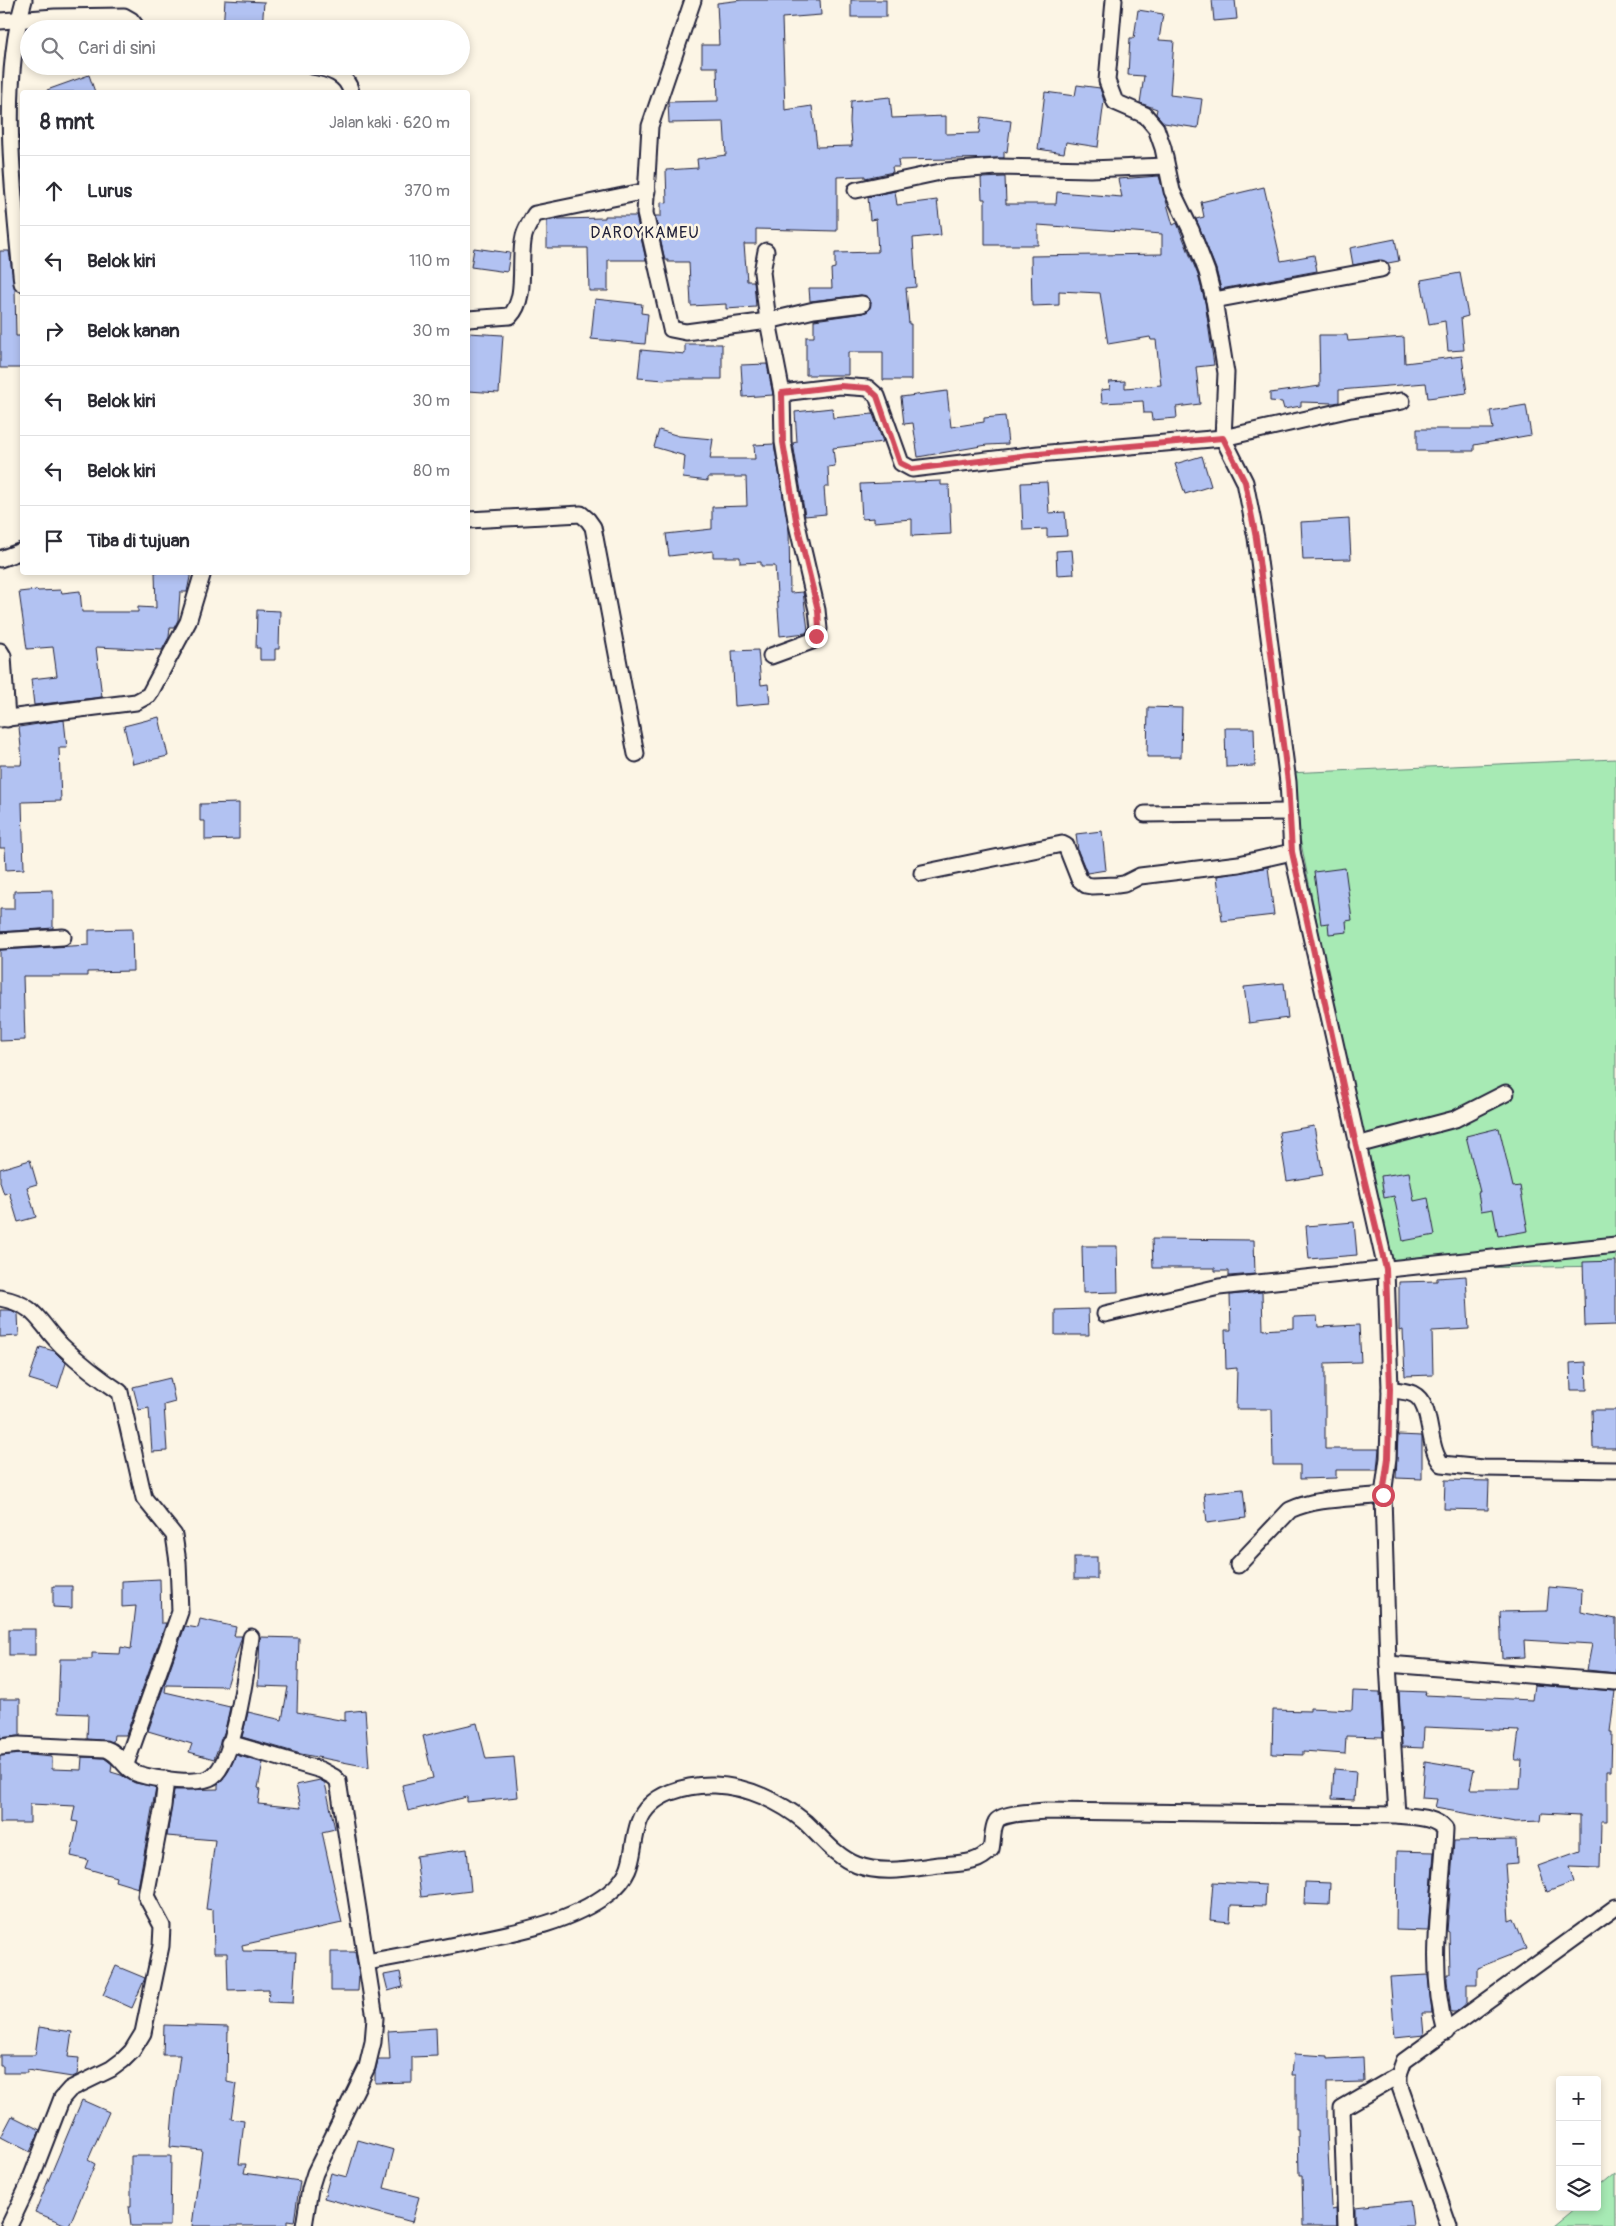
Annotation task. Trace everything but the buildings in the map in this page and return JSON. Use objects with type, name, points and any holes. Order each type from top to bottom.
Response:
[{"type":"street","points":[[20,265],[5,126],[5,78],[15,20],[24,0]]},
{"type":"street","points":[[693,0],[650,126],[645,213],[671,329],[686,332],[768,321],[814,310],[862,304]]},
{"type":"street","points":[[1114,0],[1107,81],[1110,92],[1115,102],[1145,115],[1156,128],[1172,192],[1191,230],[1207,272],[1214,300],[1226,373],[1223,438],[1245,482],[1256,538],[1288,782],[1292,852],[1356,1145],[1386,1269],[1390,1389],[1388,1458],[1383,1495],[1388,1664],[1397,1815]]},
{"type":"street","points":[[0,21],[55,17],[124,16],[131,20]]},
{"type":"street","points":[[340,75],[349,85],[350,90]]},
{"type":"street","points":[[856,190],[945,171],[997,167],[1090,169],[1166,166]]},
{"type":"street","points":[[470,319],[510,316],[516,310],[521,292],[520,268],[525,234],[535,214],[646,191]]},
{"type":"street","points":[[766,251],[762,272],[768,321],[782,393],[783,442],[796,520],[818,610],[819,629],[812,641],[771,656]]},
{"type":"street","points":[[1214,300],[1381,269]]},
{"type":"street","points":[[782,393],[840,386],[868,388],[877,396],[900,463],[912,469],[1038,454],[1223,438],[1351,409],[1402,400]]},
{"type":"street","points":[[470,520],[581,514],[588,520],[593,528],[636,754]]},
{"type":"street","points":[[0,559],[20,552]]},
{"type":"street","points":[[0,651],[3,656],[3,719],[136,702],[149,695],[188,622],[201,575]]},
{"type":"street","points":[[1145,814],[1290,812]]},
{"type":"street","points":[[922,872],[1062,844],[1066,846],[1082,882],[1092,886],[1116,886],[1140,876],[1240,864],[1292,852]]},
{"type":"street","points":[[0,941],[63,937]]},
{"type":"street","points":[[1356,1145],[1455,1118],[1506,1093]]},
{"type":"street","points":[[1105,1314],[1219,1287],[1616,1245]]},
{"type":"street","points":[[0,1298],[25,1306],[40,1319],[61,1345],[96,1376],[120,1392],[144,1498],[174,1535],[178,1562],[180,1612],[126,1764]]},
{"type":"street","points":[[1390,1389],[1412,1394],[1418,1397],[1425,1406],[1433,1451],[1442,1464],[1503,1468],[1616,1470]]},
{"type":"street","points":[[1238,1565],[1290,1510],[1300,1505],[1383,1495]]},
{"type":"street","points":[[0,1747],[19,1745],[106,1749],[115,1753],[135,1774],[166,1779],[202,1780],[212,1777],[222,1766],[241,1706],[251,1637]]},
{"type":"street","points":[[1388,1664],[1616,1682]]},
{"type":"street","points":[[229,1743],[321,1770],[334,1777],[338,1782],[367,1962],[375,2018],[373,2042],[367,2067],[315,2173],[304,2226]]},
{"type":"street","points":[[9,2226],[28,2186],[62,2098],[70,2089],[111,2069],[123,2060],[132,2052],[144,2033],[161,1946],[162,1926],[146,1896],[163,1806],[166,1779]]},
{"type":"street","points":[[367,1962],[549,1923],[594,1903],[610,1892],[629,1869],[639,1822],[644,1812],[659,1798],[684,1788],[717,1785],[754,1793],[797,1817],[844,1858],[856,1865],[870,1869],[885,1870],[977,1861],[991,1850],[996,1822],[1000,1817],[1007,1815],[1045,1811],[1397,1815],[1432,1819],[1439,1822],[1445,1829],[1436,1977],[1439,2007],[1446,2032]]},
{"type":"street","points":[[1449,2226],[1399,2084],[1399,2075],[1404,2062],[1616,1907]]},
{"type":"street","points":[[1346,2226],[1342,2108],[1399,2075]]},
{"type":"green space","points":[[1616,759],[1616,1266],[1386,1269],[1287,773]]},
{"type":"green space","points":[[1616,2173],[1616,2226],[1553,2226],[1571,2211],[1601,2211],[1601,2186]]},
{"type":"district","name":"DAROYKAMEU","points":[[645,233]]},
{"type":"route","points":[[816,636],[819,629],[818,610],[796,520],[783,442],[782,393],[840,386],[868,388],[877,396],[900,463],[912,469],[1038,454],[1102,450],[1223,438],[1245,482],[1256,538],[1288,782],[1292,852],[1356,1145],[1386,1269],[1390,1389],[1388,1458],[1383,1495]]}]
